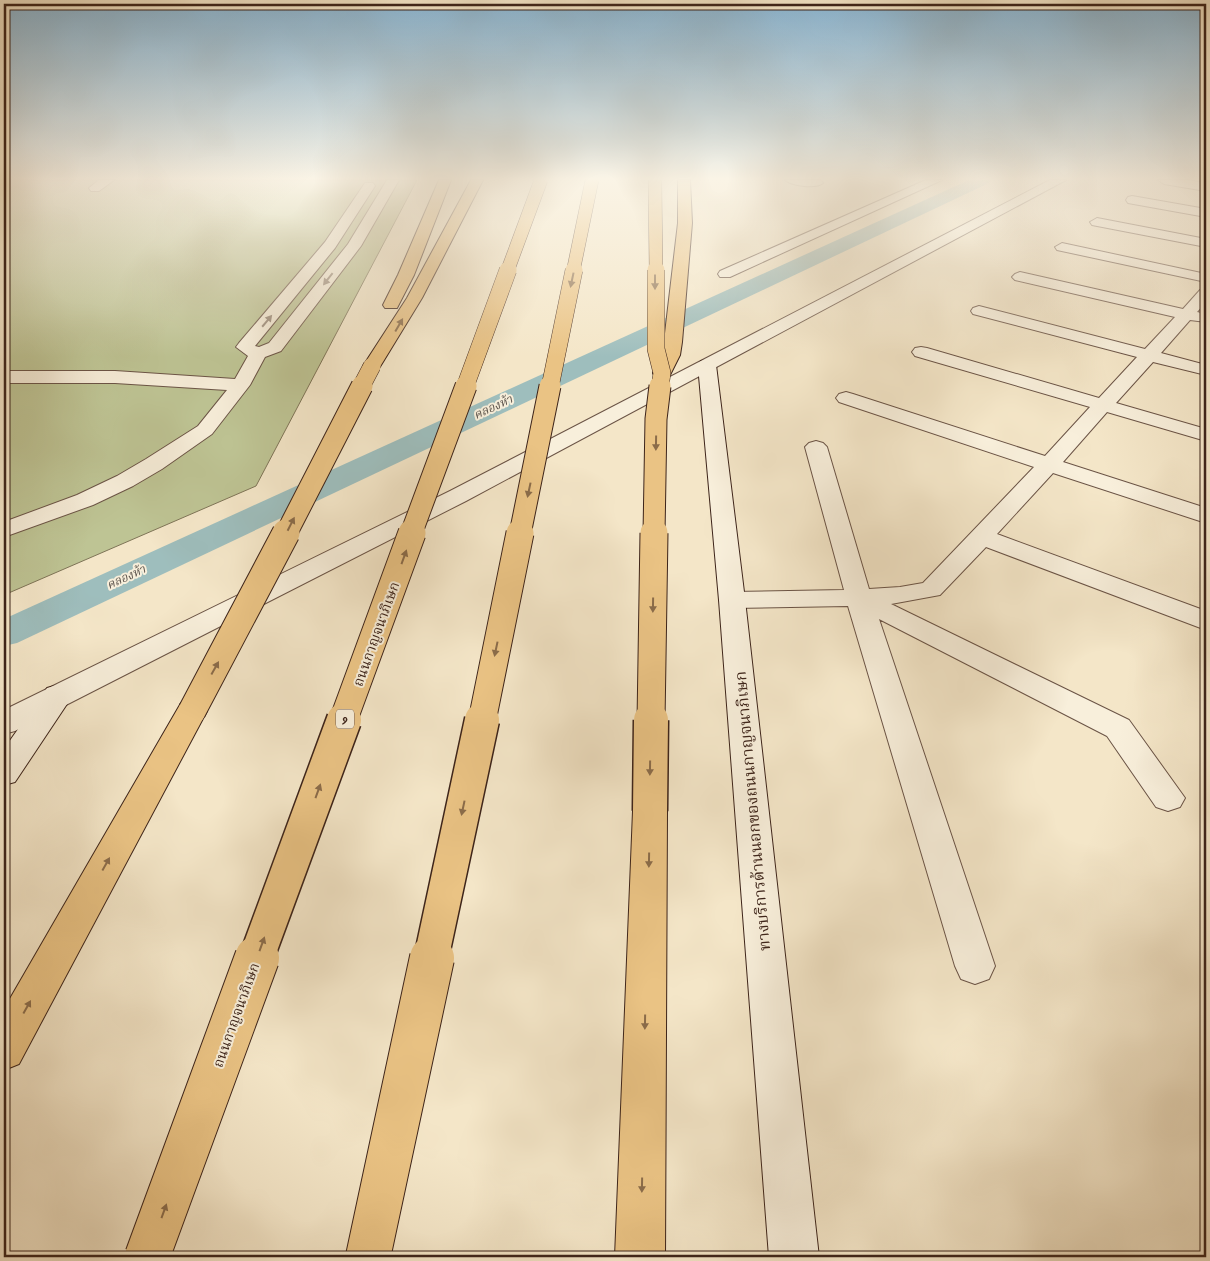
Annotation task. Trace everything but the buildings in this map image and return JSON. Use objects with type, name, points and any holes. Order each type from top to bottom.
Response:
[{"type":"highway","points":[[372,366],[377,336],[421,239]]},
{"type":"highway","points":[[4,1049],[239,625],[372,366],[396,332],[446,239]]},
{"type":"highway","name":"ถนนกาญจนาภิเษก","points":[[147,1257],[519,239]]},
{"type":"highway","points":[[368,1257],[472,768],[580,239]]},
{"type":"highway","points":[[655,239],[656,349],[662,373]]},
{"type":"highway","points":[[640,1257],[656,419],[662,373],[671,355],[673,342],[683,239]]},
{"type":"street","points":[[258,354],[245,346],[335,239]]},
{"type":"street","points":[[4,530],[85,500],[124,481],[154,464],[205,430],[241,385],[258,354],[275,347],[358,239]]},
{"type":"street","points":[[725,274],[804,239]]},
{"type":"street","points":[[4,723],[458,496],[946,239]]},
{"type":"street","points":[[1184,239],[1206,243]]},
{"type":"street","points":[[1062,247],[1206,278]]},
{"type":"street","points":[[1020,277],[1197,317]]},
{"type":"street","points":[[732,600],[859,598],[900,595],[931,589],[982,537],[1150,356],[1197,317],[1206,294]]},
{"type":"street","points":[[979,310],[1206,370]]},
{"type":"street","points":[[920,352],[1206,435]]},
{"type":"street","name":"ทางบริการด้านนอกของถนนกาญจนาภิเษก","points":[[707,365],[732,600],[794,1257]]},
{"type":"street","points":[[4,377],[115,377],[241,385]]},
{"type":"street","points":[[846,398],[1206,516]]},
{"type":"street","points":[[816,447],[859,598],[975,966]]},
{"type":"street","points":[[982,537],[1206,621]]},
{"type":"street","points":[[859,598],[1118,728],[1168,798]]},
{"type":"street","points":[[4,773],[58,695]]},
{"type":"green space","points":[[4,239],[386,239],[256,486],[4,595]]},
{"type":"waterway","name":"คลองห้า","points":[[4,634],[856,239]]}]
